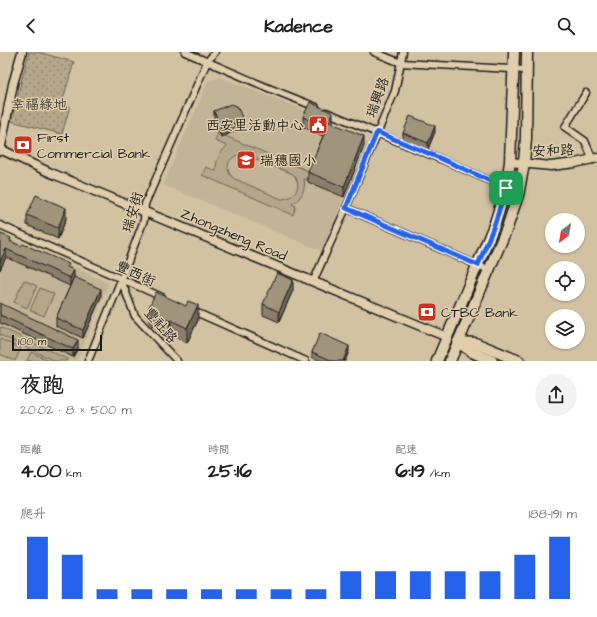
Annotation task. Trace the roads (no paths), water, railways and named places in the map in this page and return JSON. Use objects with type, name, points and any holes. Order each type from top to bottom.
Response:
[{"type":"main road","points":[[437,361],[495,223],[506,188],[510,162],[514,52]]},
{"type":"main road","points":[[450,361],[507,228],[519,191],[524,164],[526,138],[527,52]]},
{"type":"main road","name":"Zhongzheng Road","points":[[447,337],[458,342],[472,352],[492,361]]},
{"type":"main road","name":"Zhongzheng Road","points":[[458,342],[475,343],[519,361]]},
{"type":"street","points":[[0,150],[13,84],[22,52]]},
{"type":"street","points":[[185,52],[442,159],[506,188],[519,191]]},
{"type":"street","name":"瑞安街","points":[[88,361],[144,220],[144,204],[207,62],[216,52]]},
{"type":"street","points":[[374,52],[401,63],[527,70]]},
{"type":"street","name":"瑞興路","points":[[313,282],[395,91],[403,52]]},
{"type":"street","points":[[586,92],[565,127],[585,141],[595,159]]},
{"type":"street","name":"Zhongzheng Road","points":[[0,150],[144,212],[447,337]]},
{"type":"street","name":"安和路","points":[[510,162],[551,166],[595,159]]},
{"type":"street","points":[[346,208],[489,270]]},
{"type":"street","name":"豐西街","points":[[0,225],[168,300]]},
{"type":"street","name":"豐社路","points":[[121,280],[135,316],[177,361]]},
{"type":"street","points":[[182,306],[306,361]]},
{"type":"place","name":"西安里活動中心","points":[[318,125]]},
{"type":"place","name":"First Commercial Bank","points":[[23,145]]},
{"type":"place","name":"瑞穗國小","points":[[246,160]]},
{"type":"place","name":"CTBC Bank","points":[[427,312]]},
{"type":"park label","name":"幸福綠地","points":[[39,104]]}]
